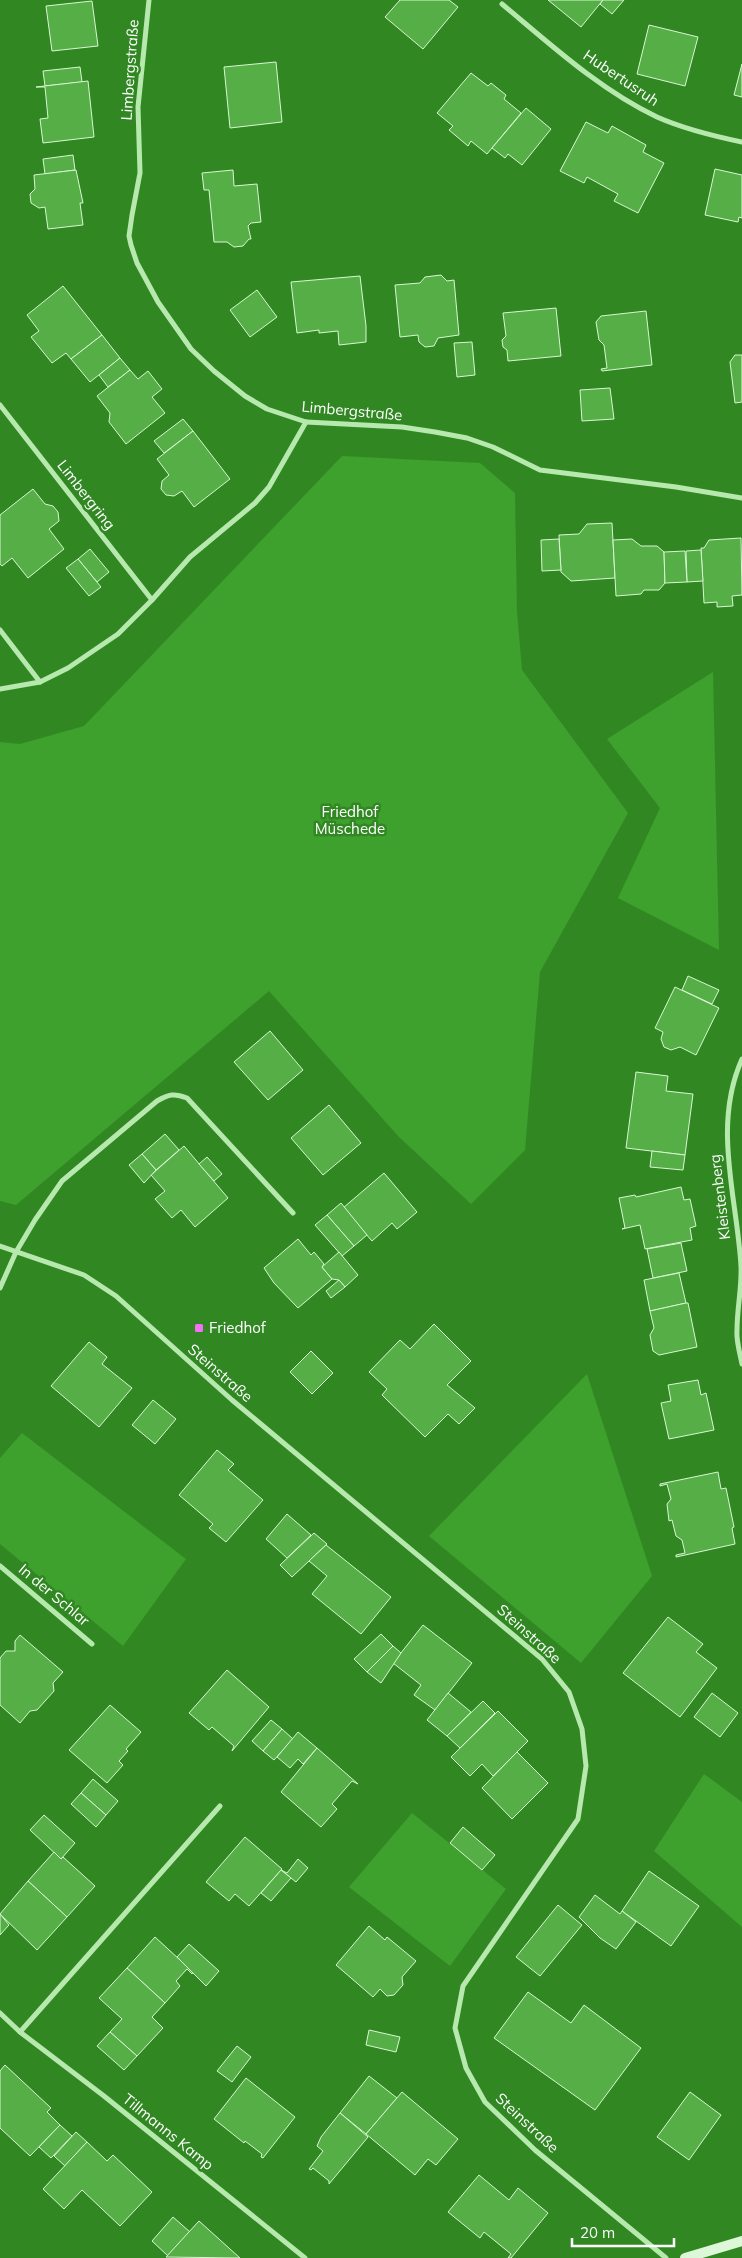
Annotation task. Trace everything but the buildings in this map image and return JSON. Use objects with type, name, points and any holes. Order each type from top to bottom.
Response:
[{"type":"street","name":"Limbergstraße","points":[[149,0],[138,107],[140,173],[129,236],[136,263],[174,325],[191,348],[214,371],[245,396],[284,416],[306,422],[402,427],[434,432],[467,438],[484,444],[540,470],[676,487],[742,498]]},
{"type":"street","name":"Hubertusruh","points":[[502,4],[593,77],[638,107],[674,124],[742,142]]},
{"type":"street","name":"Limbergring","points":[[0,405],[152,600]]},
{"type":"street","points":[[0,689],[40,682],[68,668],[118,634],[152,600],[190,557],[255,503],[270,487],[306,422]]},
{"type":"street","points":[[0,630],[40,682]]},
{"type":"street","name":"Kleistenberg","points":[[742,1059],[734,1080],[730,1099],[727,1148],[741,1265],[736,1331],[742,1364]]},
{"type":"street","points":[[0,1288],[16,1252],[44,1205],[62,1182],[157,1101],[168,1094],[176,1094],[187,1098],[293,1213]]},
{"type":"street","name":"Steinstraße","points":[[0,1246],[84,1275],[116,1296],[239,1407],[542,1658],[569,1692],[577,1710],[585,1745],[586,1766],[578,1819],[463,1986],[455,2028],[466,2068],[485,2102],[535,2150],[666,2258]]},
{"type":"street","name":"In der Schlar","points":[[0,1566],[92,1644]]},
{"type":"street","points":[[20,2032],[220,1806]]},
{"type":"street","name":"Tillmanns Kamp","points":[[0,2014],[20,2032],[104,2096],[298,2256],[305,2258]]},
{"type":"street","points":[[684,2258],[742,2241]]},
{"type":"green space","name":"Friedhof Müschede","points":[[342,456],[480,463],[515,493],[517,612],[522,670],[628,813],[540,972],[525,1150],[471,1204],[399,1137],[269,991],[16,1205],[0,1201],[0,742],[20,744],[84,726]]},
{"type":"green space","points":[[713,672],[719,950],[618,898],[660,808],[607,739]]},
{"type":"green space","points":[[587,1374],[652,1576],[581,1663],[429,1536]]},
{"type":"green space","points":[[22,1433],[186,1559],[123,1646],[0,1544],[0,1458]]},
{"type":"green space","points":[[704,1774],[742,1802],[742,1927],[654,1851]]},
{"type":"green space","points":[[412,1813],[506,1889],[450,1966],[349,1887]]},
{"type":"place","name":"Friedhof","points":[[199,1328]]}]
